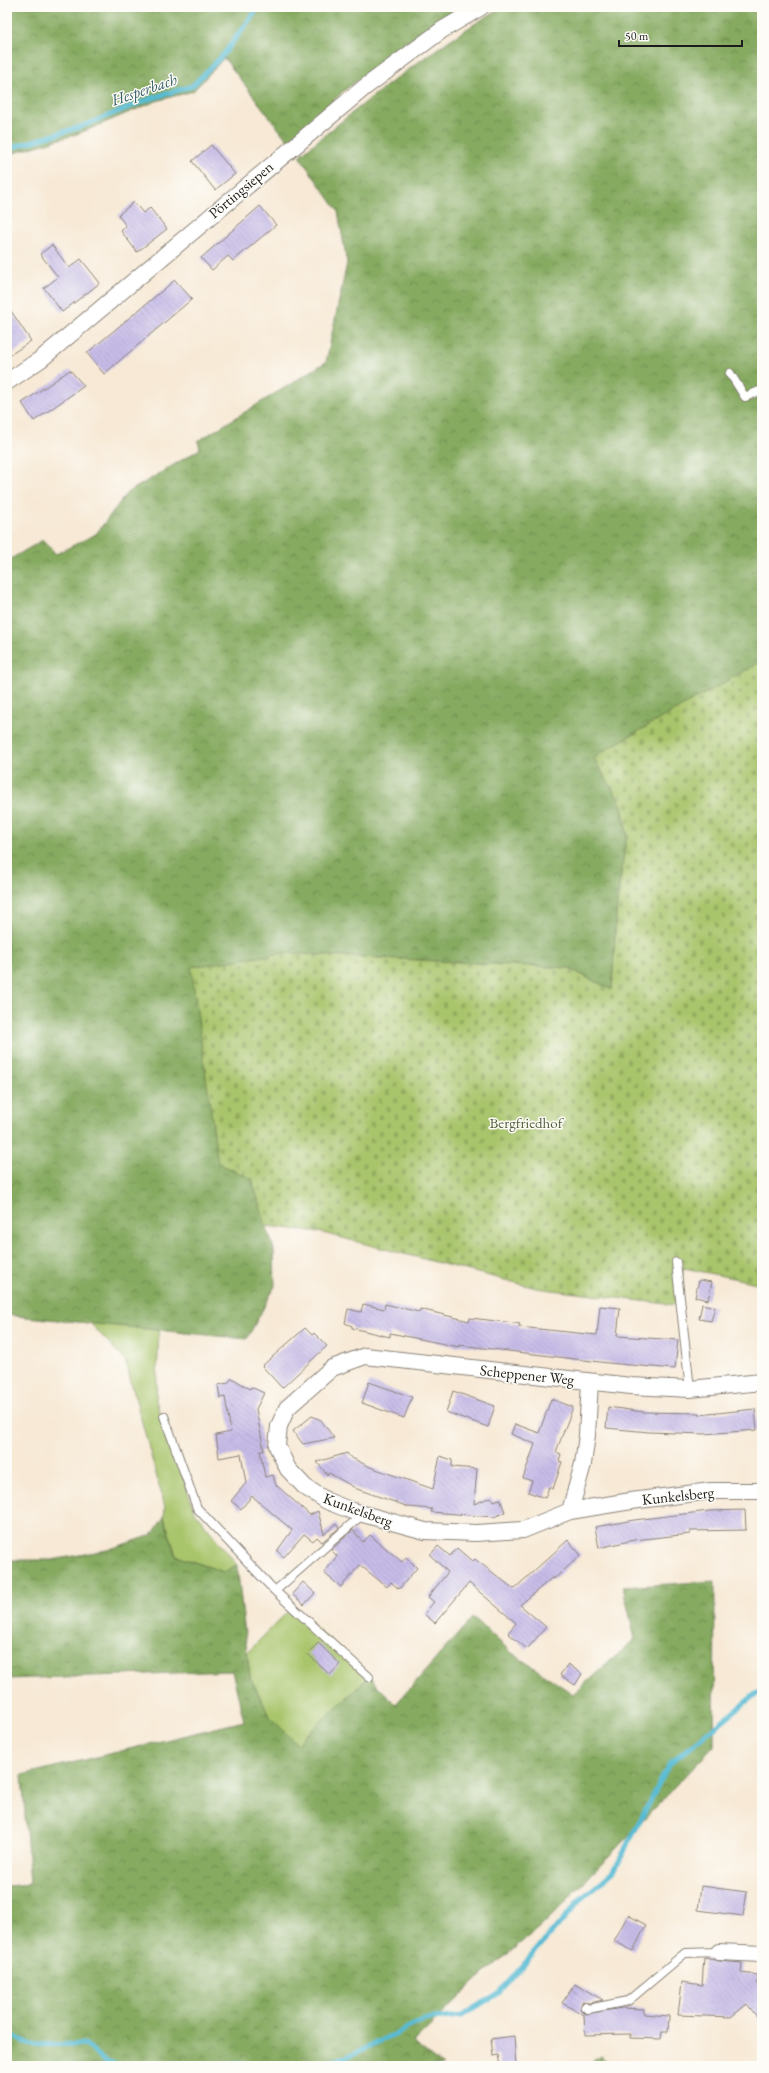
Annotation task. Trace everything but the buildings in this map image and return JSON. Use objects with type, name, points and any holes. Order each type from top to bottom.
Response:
[{"type":"street","name":"Pörtingsiepen","points":[[7,382],[41,359],[365,87],[442,30],[481,7]]},
{"type":"street","name":"Scheppener Weg","points":[[364,1356],[631,1386],[690,1389],[762,1382]]},
{"type":"street","name":"Kunkelsberg","points":[[364,1356],[332,1368],[288,1408],[279,1426],[276,1446],[288,1469],[305,1487],[327,1501],[363,1514],[425,1531],[476,1533],[523,1530],[570,1511],[711,1491],[762,1491]]},
{"type":"street","points":[[570,1511],[583,1464],[587,1435],[590,1382]]},
{"type":"street","points":[[719,1952],[762,1954]]},
{"type":"lane","points":[[730,373],[745,397],[762,390]]},
{"type":"lane","points":[[676,1262],[690,1389]]},
{"type":"lane","points":[[164,1416],[197,1508],[275,1591],[369,1677]]},
{"type":"lane","points":[[275,1591],[363,1514]]},
{"type":"lane","points":[[585,2007],[588,2009],[628,2001],[685,1954],[719,1952]]},
{"type":"green space","points":[[7,7],[464,7],[410,40],[345,90],[288,141],[224,58],[193,91],[156,101],[80,133],[7,155]]},
{"type":"green space","points":[[503,7],[762,7],[762,661],[594,757],[622,805],[627,834],[617,901],[612,990],[568,968],[285,953],[252,1179],[274,1250],[275,1286],[247,1339],[7,1315],[7,561],[43,540],[56,554],[96,534],[127,493],[200,449],[198,441],[326,362],[347,263],[338,211],[299,156],[398,77],[476,23]]},
{"type":"green space","name":"Bergfriedhof","points":[[762,661],[762,1284],[684,1268],[674,1305],[536,1288],[319,1232],[266,1226],[252,1179],[218,1163],[191,967],[285,953],[568,968],[612,990],[617,901],[627,834],[622,805],[593,757]]},
{"type":"green space","points":[[90,1323],[159,1330],[156,1401],[195,1512],[237,1565],[224,1572],[176,1556],[164,1517],[165,1507],[125,1360]]},
{"type":"green space","points":[[164,1517],[176,1556],[224,1572],[237,1565],[250,1677],[270,1717],[297,1744],[369,1677],[396,1704],[473,1617],[512,1653],[573,1694],[635,1639],[623,1587],[715,1581],[714,1746],[549,1919],[477,1980],[413,2043],[443,2066],[7,2066],[7,1886],[30,1884],[22,1775],[244,1721],[232,1671],[7,1679],[7,1560],[52,1560],[107,1550],[152,1535]]},
{"type":"green space","points":[[293,1606],[369,1677],[297,1744],[270,1717],[250,1677],[247,1653]]},
{"type":"green space","points":[[600,2056],[613,2066],[586,2066]]},
{"type":"waterway","name":"Hesperbach","points":[[7,149],[80,127],[152,98],[192,86],[223,55],[259,7]]},
{"type":"waterway","points":[[313,2066],[346,2057],[424,2020],[461,2016],[499,1993],[582,1898],[614,1871],[670,1763],[762,1689]]},
{"type":"waterway","points":[[7,2033],[31,2045],[84,2044],[105,2062],[121,2066]]},
{"type":"waterway","points":[[160,2066],[175,2063],[189,2066]]},
{"type":"waterway","points":[[221,2066],[239,2063],[250,2066]]}]
